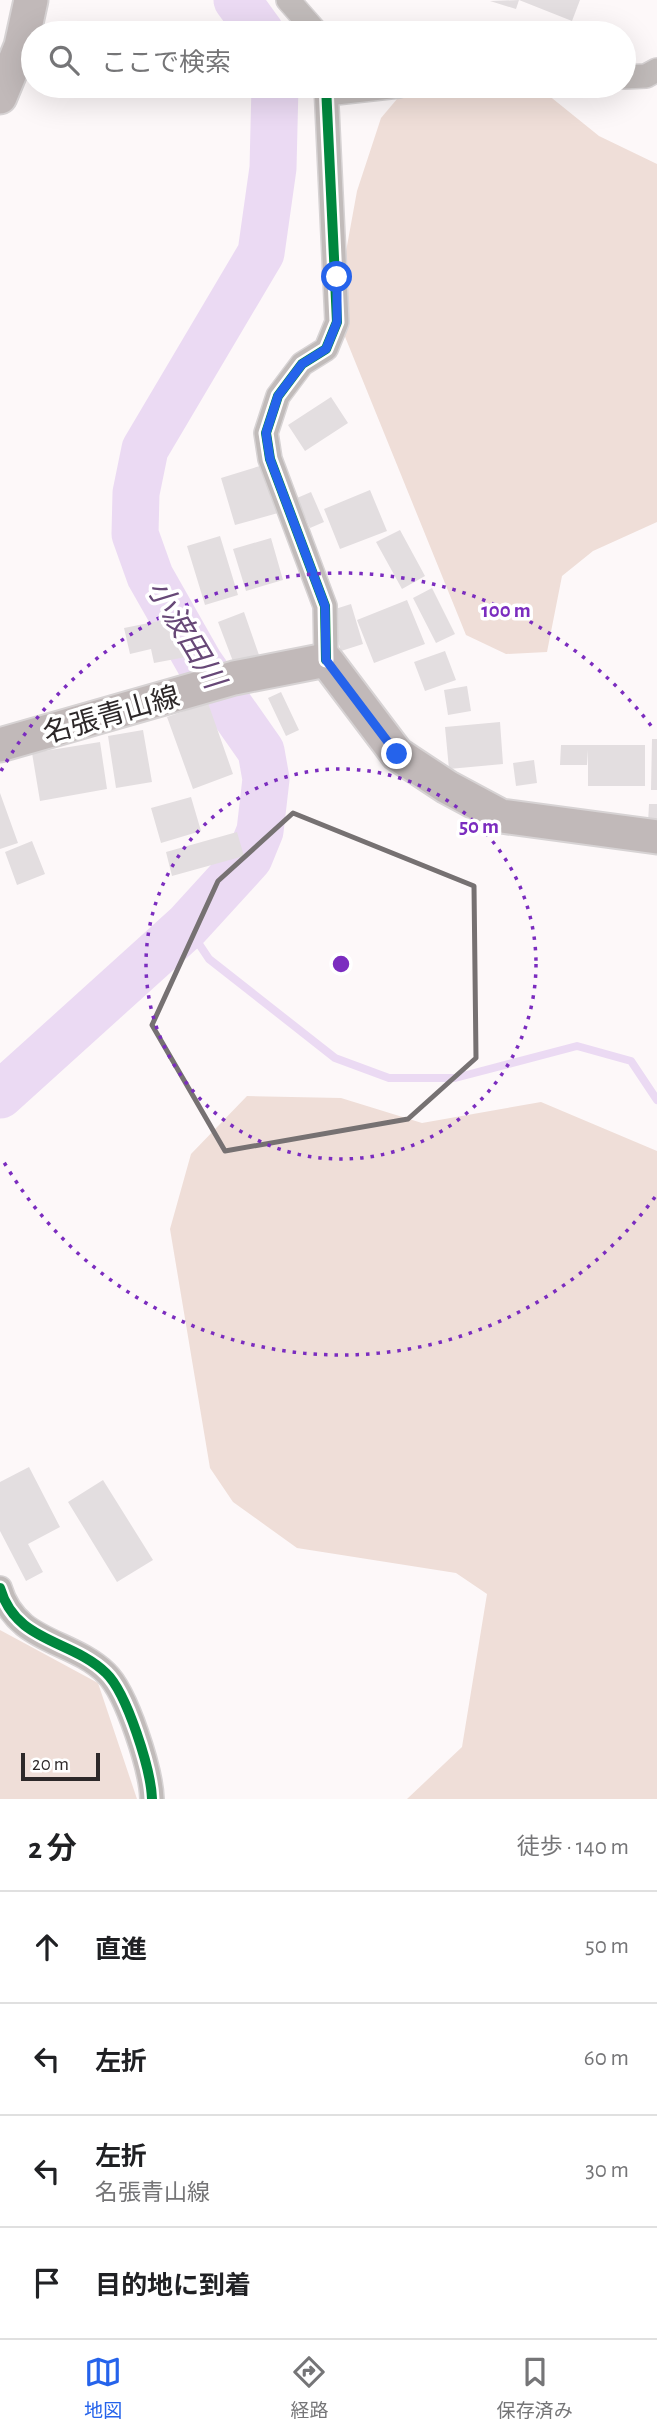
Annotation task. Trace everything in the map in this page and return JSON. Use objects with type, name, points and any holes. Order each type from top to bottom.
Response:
[{"type":"main road","points":[[26,21],[31,0]]},
{"type":"main road","points":[[0,97],[21,46]]},
{"type":"main road","points":[[326,660],[397,754],[458,793],[501,816],[657,837]]},
{"type":"main road","name":"名張青山線","points":[[0,744],[234,678],[326,660]]},
{"type":"street","points":[[288,0],[306,21]]},
{"type":"street","points":[[636,76],[646,76],[657,70]]},
{"type":"street","points":[[326,98],[337,322],[326,349],[302,364],[278,396],[266,433],[270,459],[325,606],[326,660]]},
{"type":"street","points":[[0,1588],[5,1605],[13,1617],[107,1674],[121,1696],[145,1765],[152,1799]]},
{"type":"highlighted area","points":[[293,813],[474,886],[476,1058],[408,1119],[225,1151],[152,1025],[218,881]]},
{"type":"shaded area","points":[[398,98],[552,98],[599,136],[657,164],[657,522],[593,551],[562,576],[547,652],[506,654],[466,635],[335,312],[357,191],[381,118]]},
{"type":"shaded area","points":[[247,1096],[341,1098],[422,1123],[541,1102],[657,1151],[657,1799],[407,1799],[462,1747],[487,1594],[456,1573],[297,1548],[233,1502],[210,1468],[170,1229],[191,1154]]},
{"type":"shaded area","points":[[0,1630],[98,1683],[137,1799],[0,1799]]},
{"type":"building","points":[[519,0],[580,0],[572,21]]},
{"type":"building","points":[[519,0],[516,9],[490,1]]},
{"type":"building","points":[[331,397],[348,423],[305,451],[288,425]]},
{"type":"building","points":[[263,465],[278,513],[235,525],[221,478]]},
{"type":"building","points":[[370,490],[387,531],[340,549],[324,509]]},
{"type":"building","points":[[311,492],[324,522],[310,528],[297,498]]},
{"type":"building","points":[[400,530],[425,576],[402,589],[376,542]]},
{"type":"building","points":[[220,536],[238,595],[205,605],[187,546]]},
{"type":"building","points":[[271,538],[283,580],[246,591],[233,549]]},
{"type":"building","points":[[432,588],[455,634],[436,643],[413,598]]},
{"type":"building","points":[[407,600],[425,644],[374,663],[357,620]]},
{"type":"building","points":[[351,604],[363,644],[341,651],[329,611]]},
{"type":"building","points":[[244,612],[259,655],[234,664],[218,622]]},
{"type":"building","points":[[169,619],[174,643],[183,642],[186,657],[154,663],[151,649],[130,654],[124,628]]},
{"type":"building","points":[[445,651],[456,680],[425,691],[414,662]]},
{"type":"building","points":[[467,686],[471,711],[448,715],[444,690]]},
{"type":"building","points":[[281,692],[299,730],[286,736],[268,698]]},
{"type":"building","points":[[208,703],[233,774],[193,789],[167,717]]},
{"type":"building","points":[[500,722],[503,764],[449,769],[445,727]]},
{"type":"building","points":[[143,730],[152,782],[116,788],[108,736]]},
{"type":"building","points":[[652,739],[657,739],[657,790],[651,790]]},
{"type":"building","points":[[100,742],[107,789],[40,801],[32,753]]},
{"type":"building","points":[[561,745],[645,745],[645,786],[588,786],[588,750],[587,765],[560,765]]},
{"type":"building","points":[[534,760],[537,783],[516,786],[513,763]]},
{"type":"building","points":[[0,793],[18,843],[0,849]]},
{"type":"building","points":[[191,797],[201,831],[161,843],[151,808]]},
{"type":"building","points":[[649,804],[657,804],[657,824],[648,823]]},
{"type":"building","points":[[237,832],[244,856],[172,876],[166,852]]},
{"type":"building","points":[[32,841],[45,874],[17,885],[5,852]]},
{"type":"building","points":[[29,1467],[60,1527],[28,1544],[43,1572],[26,1581],[0,1531],[0,1482]]},
{"type":"building","points":[[103,1480],[153,1560],[117,1582],[68,1502]]},
{"type":"waterway","name":"小波田川","points":[[237,0],[252,21]]},
{"type":"waterway","name":"小波田川","points":[[0,1095],[187,926],[249,858],[260,831],[266,779],[261,751],[200,664],[150,576],[135,534],[136,493],[145,449],[261,253],[273,168],[275,98]]},
{"type":"waterway","points":[[187,926],[209,959],[335,1058],[389,1078],[455,1078],[577,1046],[631,1061],[657,1100]]},
{"type":"cycle path","points":[[326,660],[325,606],[270,459],[266,433],[278,396],[302,364],[326,349],[337,322],[327,98]]},
{"type":"cycle path","points":[[0,1588],[18,1620],[31,1630],[92,1662],[114,1683],[130,1714],[147,1770],[152,1799]]},
{"type":"route","points":[[337,277],[337,322],[326,349],[302,364],[278,396],[266,433],[270,459],[325,606],[326,660],[397,754]]}]
